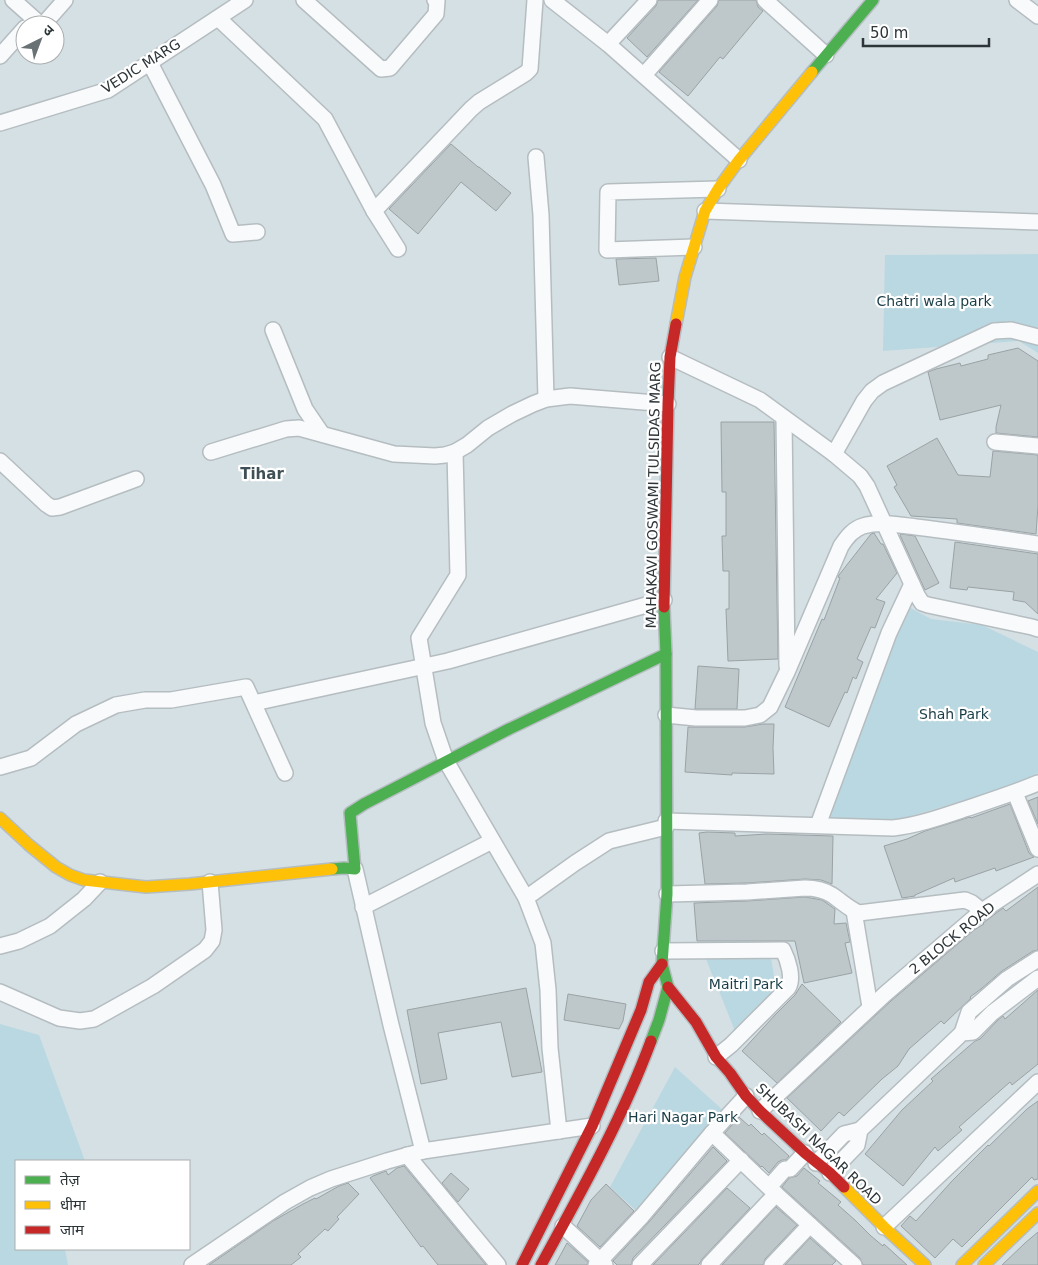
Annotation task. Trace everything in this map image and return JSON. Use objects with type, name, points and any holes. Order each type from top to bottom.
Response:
[{"type":"street","points":[[13,0],[26,15]]},
{"type":"street","points":[[46,15],[65,0]]},
{"type":"street","name":"VEDIC MARG","points":[[0,123],[108,90],[245,0]]},
{"type":"street","points":[[304,0],[381,69],[390,68],[436,14],[437,1],[435,0]]},
{"type":"street","points":[[374,211],[471,109],[530,69],[535,0]]},
{"type":"street","points":[[552,0],[608,44],[740,160]]},
{"type":"street","points":[[608,44],[649,0]]},
{"type":"street","points":[[644,76],[710,0]]},
{"type":"street","points":[[765,0],[826,55]]},
{"type":"street","name":"MAHAKAVI GOSWAMI TULSIDAS MARG","points":[[541,1265],[593,1170],[639,1073],[659,1020],[668,987],[662,957],[667,894],[664,600],[668,404],[670,357],[686,277],[705,211],[718,190],[740,160],[872,0]]},
{"type":"street","points":[[1017,0],[1038,16]]},
{"type":"street","points":[[218,18],[325,119],[374,211],[398,249]]},
{"type":"street","points":[[0,56],[15,42]]},
{"type":"street","points":[[150,63],[213,185],[233,234],[256,232]]},
{"type":"street","points":[[536,157],[541,215],[546,399]]},
{"type":"street","points":[[694,247],[607,250],[608,192],[718,190]]},
{"type":"street","points":[[705,211],[1038,222]]},
{"type":"street","points":[[273,330],[305,409],[322,434]]},
{"type":"street","points":[[834,454],[864,401],[872,391],[883,384],[994,331],[1011,330],[1038,337]]},
{"type":"street","points":[[670,357],[760,400],[834,454],[856,473],[867,486],[883,524],[922,603],[1038,629]]},
{"type":"street","points":[[211,452],[286,429],[299,428],[394,454],[445,455],[467,445],[488,428],[512,414],[546,399],[570,396],[668,404]]},
{"type":"street","points":[[784,418],[787,672]]},
{"type":"street","points":[[995,442],[1038,446]]},
{"type":"street","points":[[454,452],[458,575],[419,638],[423,667],[433,723],[446,762],[526,898],[544,943],[550,1048],[559,1131]]},
{"type":"street","points":[[0,461],[52,508],[60,507],[136,479]]},
{"type":"street","points":[[666,715],[696,718],[745,718],[760,714],[770,707],[841,546],[848,536],[859,527],[883,524],[969,533],[1038,544]]},
{"type":"street","points":[[818,825],[889,633],[912,584]]},
{"type":"street","points":[[254,703],[464,657],[664,600]]},
{"type":"street","points":[[423,1151],[354,869],[350,813],[509,729],[666,654]]},
{"type":"street","points":[[0,767],[31,758],[76,724],[116,705],[144,700],[172,700],[246,687],[285,773]]},
{"type":"street","points":[[526,898],[609,841],[666,824],[818,825],[893,828],[908,826],[1015,793],[1038,782]]},
{"type":"street","points":[[1015,793],[1038,849]]},
{"type":"street","points":[[0,818],[56,867],[84,880],[146,887],[344,868],[354,869]]},
{"type":"street","points":[[363,907],[492,841]]},
{"type":"street","name":"2 BLOCK ROAD","points":[[760,1110],[870,1007],[982,911],[1038,874]]},
{"type":"street","points":[[0,946],[19,941],[50,926],[84,899],[100,882]]},
{"type":"street","points":[[0,992],[59,1018],[80,1021],[94,1019],[153,986],[205,950],[212,941],[214,930],[210,882]]},
{"type":"street","points":[[667,894],[814,888],[830,894],[859,913],[966,900],[972,902],[982,911]]},
{"type":"street","points":[[854,911],[870,1007]]},
{"type":"street","points":[[662,957],[783,950],[791,983],[788,988],[731,1045],[716,1057]]},
{"type":"street","name":"MAHAKAVI GOSWAMI TULSIDAS MARG","points":[[522,1265],[592,1126],[641,1010],[649,982],[662,957]]},
{"type":"street","points":[[709,1265],[772,1191],[785,1169],[790,1169],[811,1158],[844,1134],[860,1130],[962,1033],[970,1012],[1008,979],[1038,959]]},
{"type":"street","points":[[962,1033],[973,1032],[992,1013],[1038,978]]},
{"type":"street","name":"SHUBASH NAGAR ROAD","points":[[668,987],[696,1022],[716,1057],[730,1072],[746,1096],[926,1265]]},
{"type":"street","points":[[884,1227],[1038,1082]]},
{"type":"street","points":[[563,1226],[600,1264],[746,1096]]},
{"type":"street","points":[[192,1265],[286,1202],[310,1188],[331,1179],[423,1151],[592,1126]]},
{"type":"street","points":[[830,1173],[857,1145],[860,1130]]},
{"type":"street","points":[[712,1133],[810,1225],[847,1263]]},
{"type":"street","points":[[407,1156],[498,1265]]},
{"type":"street","points":[[640,1265],[741,1160]]},
{"type":"street","points":[[962,1265],[1038,1191]]},
{"type":"street","points":[[984,1265],[1038,1213]]},
{"type":"street","points":[[772,1265],[810,1225]]},
{"type":"green space","name":"Chatri wala park","points":[[1038,254],[1038,353],[1019,341],[883,351],[885,255]]},
{"type":"green space","name":"Shah Park","points":[[907,606],[931,619],[982,625],[1038,652],[1038,773],[1020,784],[894,821],[822,817]]},
{"type":"green space","name":"Maitri Park","points":[[704,954],[771,958],[777,995],[737,1036]]},
{"type":"green space","points":[[0,1024],[39,1035],[85,1160],[15,1160],[15,1250],[65,1250],[68,1265],[0,1265]]},
{"type":"green space","name":"Hari Nagar Park","points":[[675,1067],[726,1113],[642,1216],[610,1187]]},
{"type":"building","points":[[658,0],[698,0],[647,57],[627,38],[656,6]]},
{"type":"building","points":[[719,0],[756,0],[758,7],[763,11],[723,59],[720,57],[688,96],[659,72],[717,6]]},
{"type":"building","points":[[451,144],[511,193],[496,211],[461,182],[418,234],[389,209]]},
{"type":"building","points":[[656,258],[659,281],[619,285],[616,259]]},
{"type":"building","points":[[1018,348],[1038,361],[1038,437],[996,433],[1001,405],[940,420],[928,372],[960,363],[961,366],[988,359],[988,355]]},
{"type":"building","points":[[721,422],[774,422],[778,659],[728,661],[726,609],[729,609],[729,571],[723,571],[722,536],[726,536],[726,492],[722,492]]},
{"type":"building","points":[[937,438],[958,475],[990,477],[993,451],[1038,455],[1036,534],[957,523],[957,519],[911,516],[894,487],[897,485],[887,466]]},
{"type":"building","points":[[874,533],[881,544],[883,544],[897,573],[876,599],[885,602],[875,628],[871,627],[857,659],[863,662],[856,679],[853,677],[847,693],[845,692],[829,727],[785,707],[822,619],[824,620],[840,578],[838,577],[839,575],[871,534]]},
{"type":"building","points":[[901,534],[915,536],[939,583],[925,590]]},
{"type":"building","points":[[955,542],[1038,554],[1038,614],[1025,602],[1013,600],[1014,592],[968,587],[967,590],[950,588]]},
{"type":"building","points":[[698,666],[739,669],[737,709],[695,709]]},
{"type":"building","points":[[774,724],[774,774],[732,773],[732,775],[685,772],[688,727],[745,727]]},
{"type":"building","points":[[1038,797],[1038,824],[1028,801]]},
{"type":"building","points":[[1010,804],[1029,853],[1034,857],[996,871],[995,868],[955,882],[954,878],[915,896],[902,898],[884,846]]},
{"type":"building","points":[[699,833],[735,833],[735,836],[767,834],[833,836],[832,884],[821,880],[805,879],[705,884]]},
{"type":"building","points":[[1038,887],[1038,950],[1033,951],[1002,971],[970,997],[944,1024],[941,1021],[909,1049],[898,1066],[844,1116],[839,1112],[821,1131],[787,1098],[891,1001],[974,930],[1003,908],[1006,911]]},
{"type":"building","points":[[805,897],[822,900],[835,909],[834,924],[846,923],[850,942],[845,943],[852,973],[804,983],[795,941],[697,941],[694,903]]},
{"type":"building","points":[[802,984],[841,1022],[777,1083],[742,1051],[795,995]]},
{"type":"building","points":[[526,988],[542,1072],[512,1077],[501,1022],[438,1033],[447,1079],[421,1084],[407,1010]]},
{"type":"building","points":[[1038,990],[1038,1064],[1012,1085],[1010,1082],[959,1127],[962,1130],[938,1151],[935,1147],[903,1186],[865,1154],[902,1110],[933,1081],[931,1079],[975,1041],[980,1039],[998,1020],[1003,1016],[1005,1019]]},
{"type":"building","points":[[568,994],[626,1004],[623,1021],[619,1029],[564,1020]]},
{"type":"building","points":[[1038,1101],[1038,1179],[1034,1180],[1032,1177],[962,1247],[953,1239],[935,1258],[901,1226],[910,1216],[916,1221],[988,1145]]},
{"type":"building","points":[[739,1117],[749,1126],[751,1124],[762,1135],[764,1133],[789,1156],[786,1160],[778,1162],[769,1173],[761,1167],[725,1133]]},
{"type":"building","points":[[713,1147],[727,1161],[633,1258],[631,1265],[617,1265],[613,1261]]},
{"type":"building","points":[[404,1166],[486,1265],[438,1265],[423,1246],[421,1247],[370,1178],[386,1171],[388,1175],[397,1168]]},
{"type":"building","points":[[804,1168],[820,1181],[818,1183],[841,1202],[838,1205],[871,1236],[883,1246],[884,1244],[907,1265],[863,1265],[860,1258],[782,1187],[789,1178],[797,1176]]},
{"type":"building","points":[[451,1173],[469,1189],[458,1202],[442,1183]]},
{"type":"building","points":[[348,1183],[359,1194],[337,1217],[339,1219],[328,1231],[325,1229],[298,1254],[301,1257],[291,1265],[209,1265],[273,1221],[303,1204]]},
{"type":"building","points":[[606,1184],[634,1211],[600,1247],[577,1226],[591,1200]]},
{"type":"building","points":[[727,1188],[750,1208],[700,1263],[698,1265],[653,1265]]},
{"type":"building","points":[[776,1207],[797,1225],[765,1259],[763,1265],[722,1265]]},
{"type":"building","points":[[1038,1232],[1038,1265],[1002,1265],[1025,1243]]},
{"type":"building","points":[[810,1238],[836,1261],[832,1265],[785,1265]]},
{"type":"building","points":[[567,1243],[588,1262],[587,1265],[555,1265]]},
{"type":"traffic: fast","points":[[812,72],[873,0]]},
{"type":"traffic: fast","points":[[651,1041],[668,987],[662,964],[667,894],[666,654],[664,607]]},
{"type":"traffic: fast","points":[[332,869],[355,869],[350,813],[509,729],[666,654]]},
{"type":"traffic: slow","points":[[676,324],[685,277],[705,211],[739,160],[812,72]]},
{"type":"traffic: slow","points":[[0,818],[56,867],[84,880],[146,887],[332,869]]},
{"type":"traffic: slow","points":[[844,1187],[925,1265]]},
{"type":"traffic: slow","points":[[962,1265],[1038,1191]]},
{"type":"traffic: slow","points":[[984,1265],[1038,1213]]},
{"type":"traffic: jam","points":[[664,607],[668,404],[670,357],[676,324]]},
{"type":"traffic: jam","points":[[522,1265],[592,1126],[641,1010],[649,982],[662,964]]},
{"type":"traffic: jam","points":[[668,987],[696,1022],[716,1057],[746,1096],[805,1153],[844,1187]]},
{"type":"traffic: jam","points":[[541,1265],[614,1127],[651,1041]]},
{"type":"district","name":"Tihar","points":[[262,474]]}]
